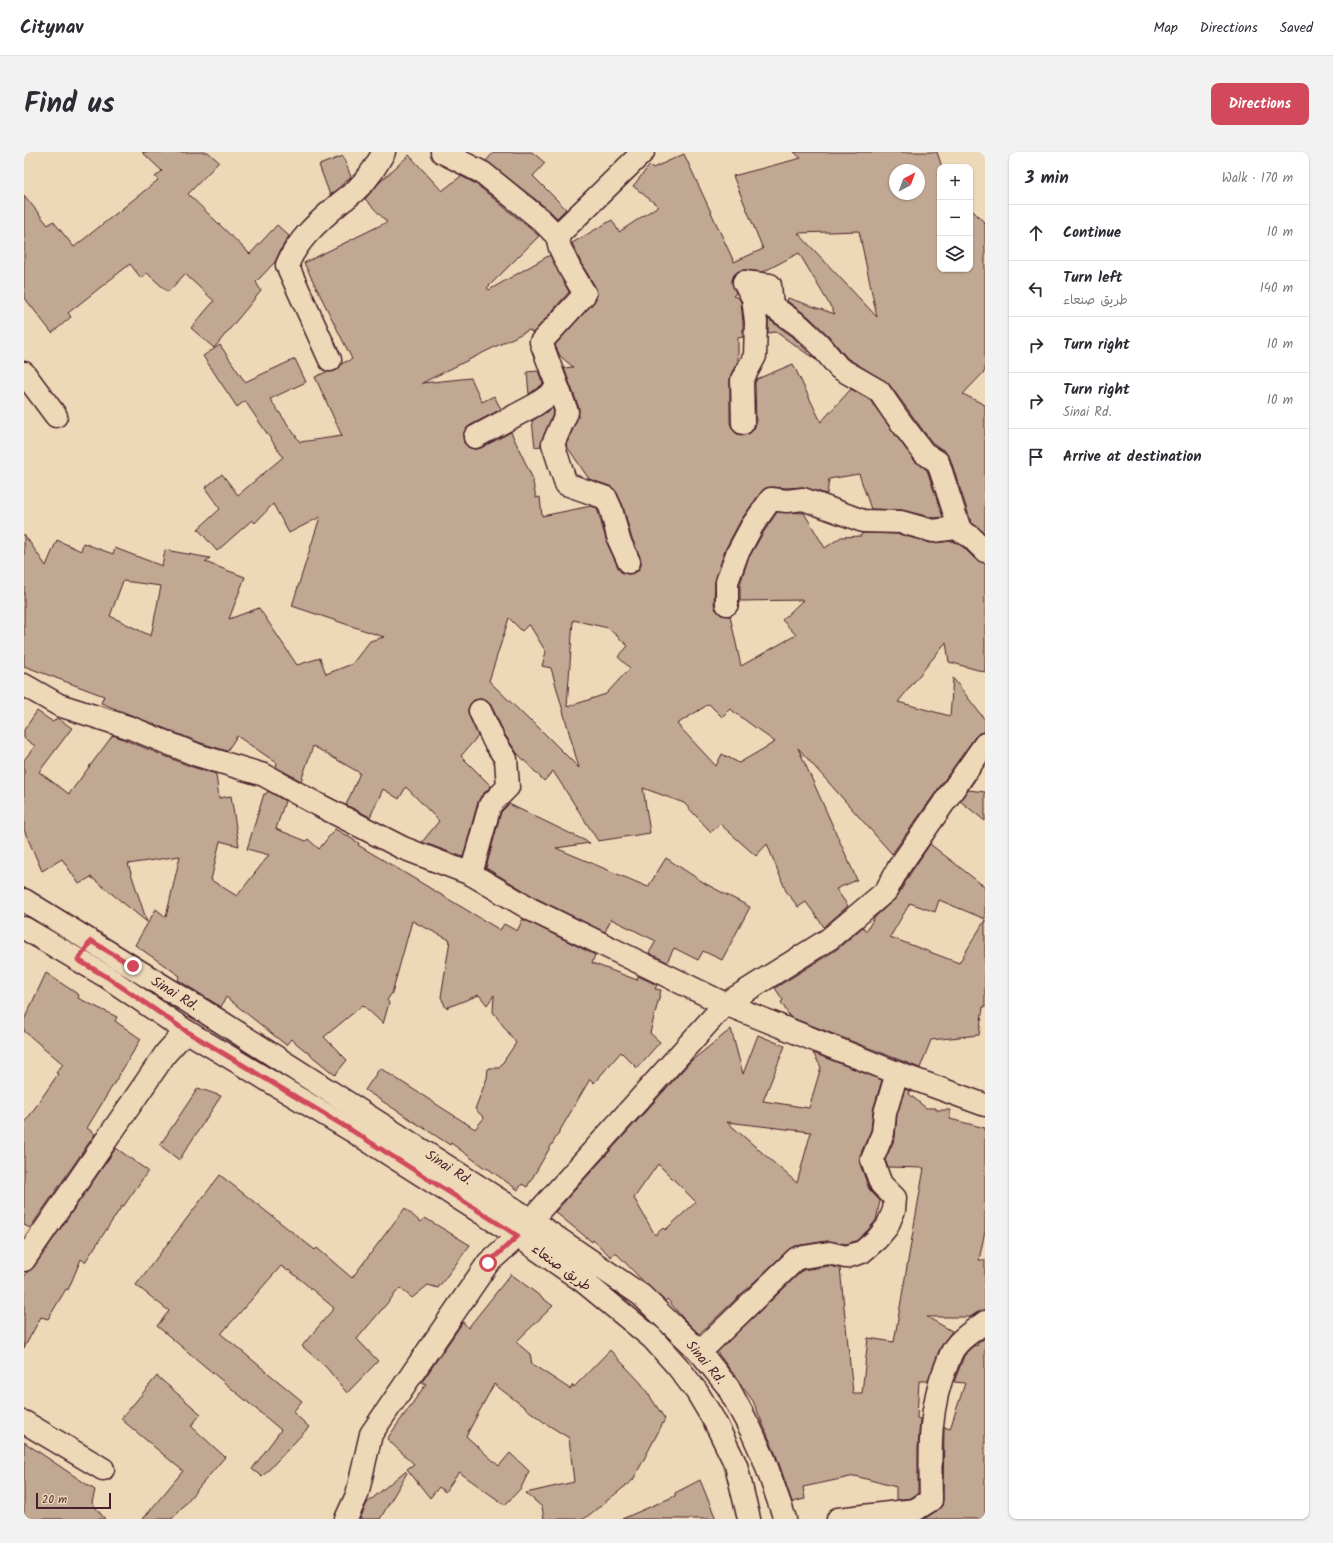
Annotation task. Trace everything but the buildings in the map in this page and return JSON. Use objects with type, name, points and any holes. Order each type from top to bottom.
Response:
[{"type":"street","points":[[330,360],[287,266],[299,242],[340,203],[359,188],[372,172],[384,152]]},
{"type":"street","points":[[442,152],[483,173],[541,220],[557,236],[560,248],[570,269],[585,294],[541,342],[567,412],[552,444],[566,484],[606,498],[611,509],[619,540],[629,562]]},
{"type":"street","points":[[557,236],[643,152]]},
{"type":"street","points":[[743,423],[742,380],[755,356],[756,322],[753,298],[744,282],[770,285],[772,306],[800,326],[819,344],[839,368],[879,391],[924,452],[938,462],[960,530]]},
{"type":"street","points":[[24,373],[56,416]]},
{"type":"street","points":[[475,437],[535,405],[558,389]]},
{"type":"street","points":[[727,604],[727,582],[737,554],[752,526],[771,499],[787,501],[803,499],[863,521],[901,522],[933,531],[956,528],[971,537],[985,551]]},
{"type":"street","points":[[24,686],[59,705],[132,728],[197,755],[264,775],[315,804],[403,848],[471,874],[532,910],[725,1004],[897,1073],[985,1104]]},
{"type":"street","points":[[471,874],[490,805],[508,787],[506,759],[494,741],[480,711]]},
{"type":"street","points":[[346,1519],[357,1496],[370,1434],[488,1263],[524,1228],[725,1004],[829,939],[886,891],[899,866],[985,744]]},
{"type":"street","name":"Sinai Rd.","points":[[24,900],[218,1020],[524,1228],[641,1295],[700,1352],[728,1387],[752,1430],[785,1519]]},
{"type":"street","name":"طريق صنعاء","points":[[27,935],[78,960],[107,977],[186,1031],[351,1130],[524,1228],[584,1282],[652,1338],[678,1367],[697,1392],[715,1422],[736,1465],[749,1519]]},
{"type":"street","points":[[78,960],[91,941]]},
{"type":"street","points":[[24,1260],[166,1053],[186,1031]]},
{"type":"street","points":[[700,1352],[797,1258],[829,1253],[846,1257],[862,1252],[878,1239],[887,1227],[894,1210],[895,1198],[882,1184],[872,1160],[883,1133],[885,1113],[897,1073]]},
{"type":"street","points":[[838,1519],[915,1510],[930,1500],[930,1462],[933,1414],[940,1379],[954,1348],[985,1322]]},
{"type":"street","points":[[24,1422],[103,1469]]},
{"type":"route","points":[[133,966],[91,941],[78,960],[107,977],[186,1031],[351,1130],[518,1236],[488,1263]]}]
